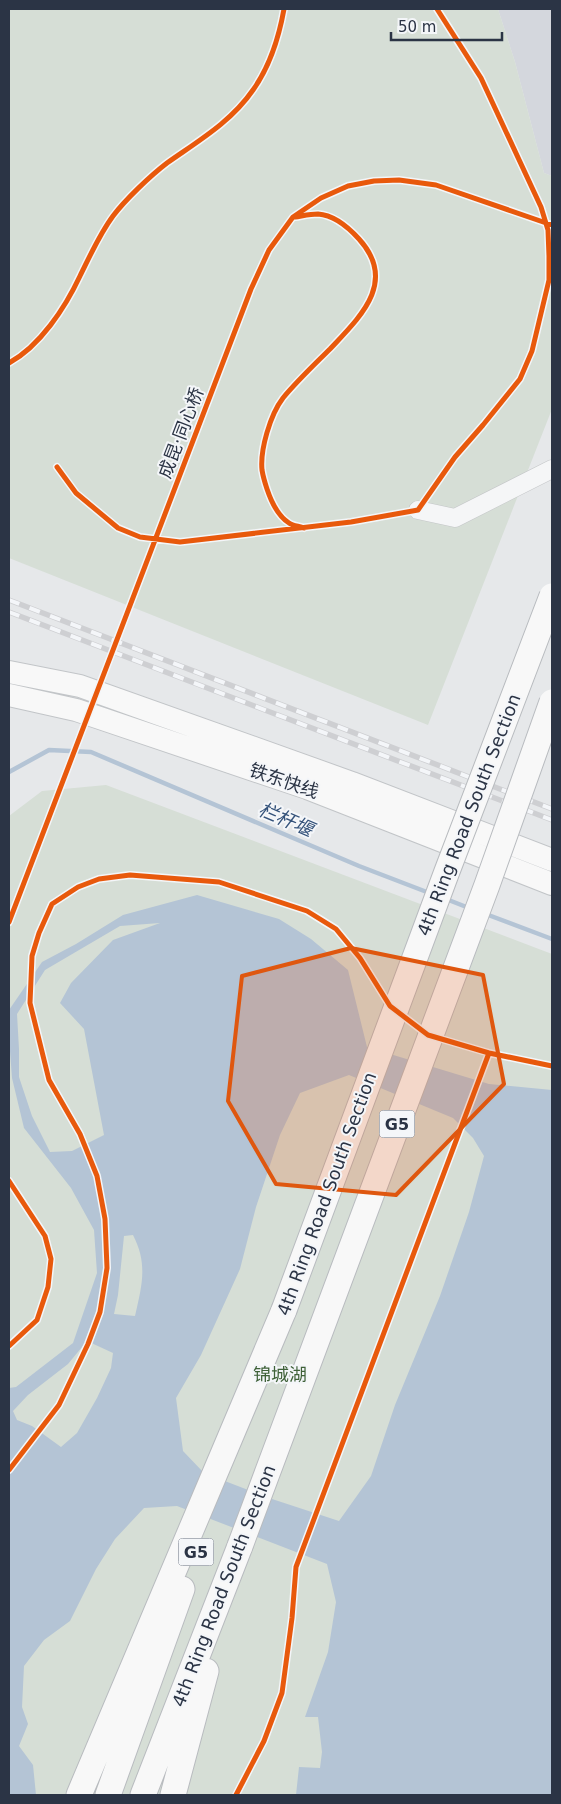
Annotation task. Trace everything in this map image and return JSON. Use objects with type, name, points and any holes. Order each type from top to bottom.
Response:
[{"type":"highway","name":"4th Ring Road South Section","points":[[108,1795],[284,1310],[446,874],[552,596]]},
{"type":"highway","name":"4th Ring Road South Section","points":[[143,1795],[240,1546],[487,885],[552,702]]},
{"type":"highway","points":[[80,1795],[284,1310]]},
{"type":"highway","points":[[173,1795],[240,1546]]},
{"type":"main road","name":"铁东快线","points":[[9,672],[80,686],[352,783],[552,860]]},
{"type":"main road","name":"铁东快线","points":[[9,695],[76,710],[307,788],[552,884]]},
{"type":"street","points":[[418,510],[455,518],[552,469]]},
{"type":"highlighted area","points":[[351,948],[483,975],[504,1084],[396,1195],[276,1184],[228,1101],[242,976]]},
{"type":"shaded area","points":[[498,9],[552,9],[552,176],[544,173],[515,62]]},
{"type":"green space","points":[[9,9],[498,9],[515,62],[544,173],[552,176],[552,409],[428,725],[9,558]]},
{"type":"green space","name":"锦城湖","points":[[106,785],[552,954],[552,1795],[9,1795],[9,816],[42,791]]},
{"type":"water","name":"锦城湖","points":[[197,895],[279,919],[311,939],[348,970],[367,1047],[489,1084],[552,1090],[552,1795],[296,1795],[299,1767],[320,1768],[322,1752],[318,1717],[305,1717],[328,1652],[336,1602],[327,1564],[177,1506],[144,1508],[115,1539],[96,1569],[70,1621],[44,1640],[24,1666],[22,1707],[28,1724],[19,1746],[33,1765],[36,1795],[9,1795],[9,1388],[16,1387],[73,1343],[97,1273],[94,1230],[71,1188],[24,1128],[12,1078],[9,1010],[42,962],[123,915]],"holes":[[[160,923],[113,940],[71,983],[60,1003],[84,1029],[104,1135],[72,1151],[50,1152],[32,1116],[19,1077],[17,1014],[45,970],[120,926]],[[349,1075],[453,1118],[473,1138],[484,1156],[469,1212],[440,1296],[395,1405],[371,1476],[339,1521],[269,1498],[204,1473],[183,1451],[176,1398],[201,1355],[240,1269],[256,1207],[280,1135],[300,1093]],[[133,1235],[141,1256],[142,1275],[135,1316],[114,1314],[118,1295],[124,1236]],[[87,1341],[113,1353],[111,1368],[97,1398],[77,1433],[61,1447],[32,1426],[17,1420],[13,1411],[28,1395],[68,1364]]]},
{"type":"waterway","name":"栏杆堰","points":[[9,772],[49,750],[91,752],[359,866],[432,894]]},
{"type":"waterway","name":"栏杆堰","points":[[446,899],[469,908]]},
{"type":"waterway","name":"栏杆堰","points":[[483,913],[552,939]]},
{"type":"railway","points":[[9,600],[552,809]]},
{"type":"railway","points":[[9,612],[552,820]]},
{"type":"cycle path","points":[[9,363],[31,347],[59,313],[103,231],[124,203],[160,168],[235,112],[253,90],[269,61],[284,9]]},
{"type":"cycle path","points":[[57,467],[76,493],[118,528],[140,537],[180,542],[351,522],[418,510],[455,457],[520,379],[532,351],[549,280],[548,230],[541,207],[481,78],[437,9]]},
{"type":"cycle path","name":"成昆·同心桥","points":[[9,922],[251,289],[269,250],[293,217],[321,198],[348,186],[374,181],[399,180],[436,185],[552,225]]},
{"type":"cycle path","points":[[295,217],[318,214],[330,217],[341,223],[359,239],[370,255],[375,270],[375,284],[363,311],[283,398],[278,405],[267,433],[262,470],[269,494],[275,508],[285,520],[292,525],[304,528]]},
{"type":"cycle path","points":[[9,1470],[59,1405],[88,1344],[100,1312],[107,1268],[105,1219],[97,1176],[80,1134],[49,1080],[30,1003],[32,956],[39,933],[52,904],[78,887],[99,879],[130,875],[219,882],[307,911],[336,929],[360,958],[390,1006],[428,1035],[489,1053],[552,1066]]},
{"type":"cycle path","points":[[236,1795],[264,1741],[282,1693],[292,1618],[296,1567],[489,1053]]},
{"type":"cycle path","points":[[9,1181],[45,1236],[51,1259],[48,1287],[37,1320],[9,1346]]}]
